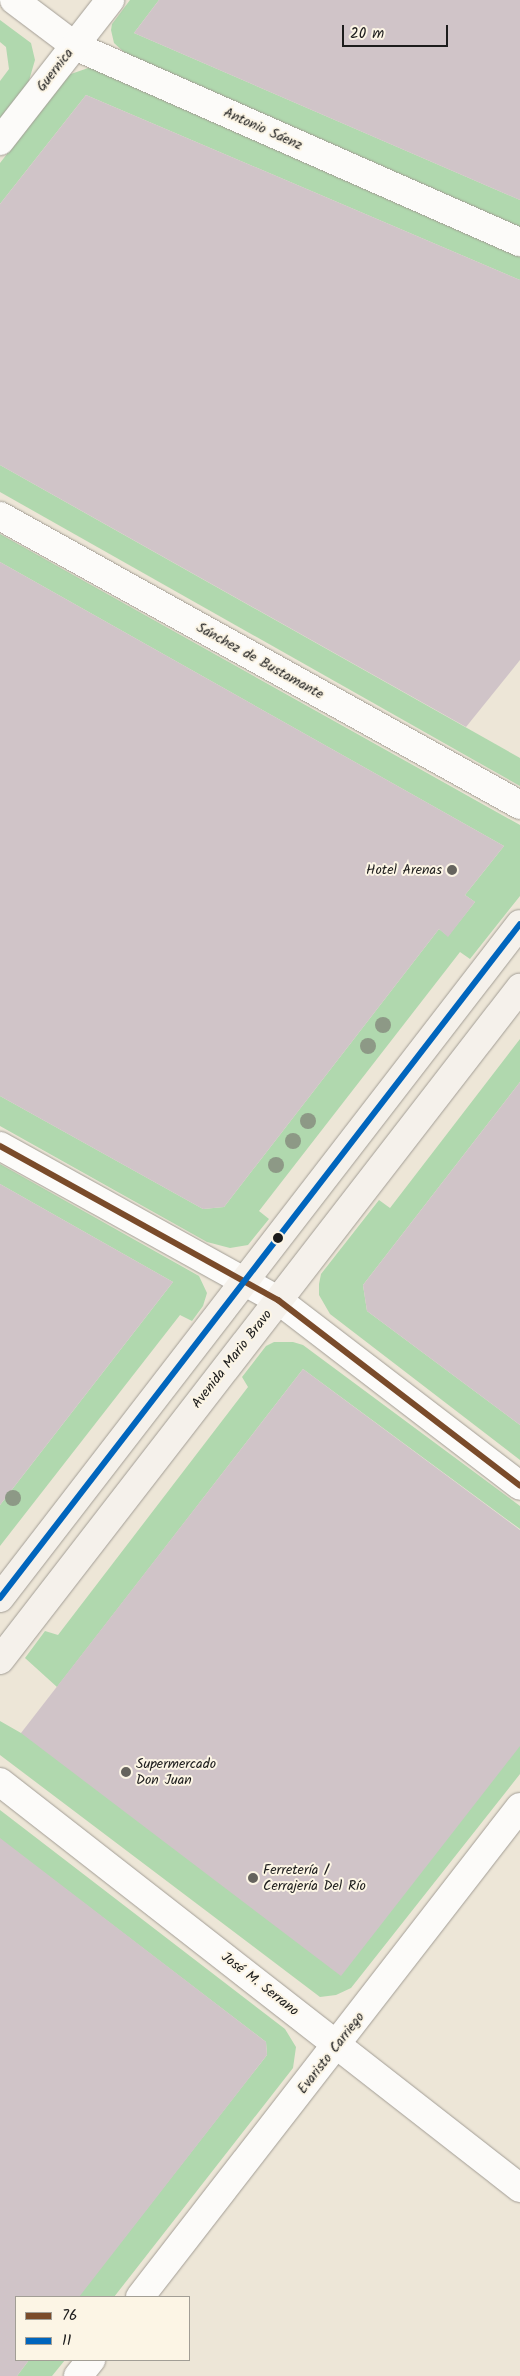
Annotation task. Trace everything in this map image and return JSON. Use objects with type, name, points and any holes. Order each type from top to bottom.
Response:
[{"type":"main road","points":[[0,1598],[520,924]]},
{"type":"main road","name":"Avenida Mario Bravo","points":[[0,1660],[520,988]]},
{"type":"street","name":"Antonio Sáenz","points":[[14,0],[75,46],[520,242]]},
{"type":"street","name":"Guernica","points":[[0,141],[110,0]]},
{"type":"street","name":"Sánchez de Bustamante","points":[[0,516],[520,805]]},
{"type":"street","points":[[0,1146],[278,1300],[520,1486]]},
{"type":"street","name":"José M. Serrano","points":[[0,1782],[520,2188]]},
{"type":"street","name":"Evaristo Carriego","points":[[141,2296],[338,2045],[520,1807]]},
{"type":"street","points":[[78,2376],[90,2361]]},
{"type":"green space","points":[[130,0],[159,0],[134,33],[520,200],[520,228],[126,54],[114,43],[111,30],[112,24]]},
{"type":"green space","points":[[0,20],[31,43],[35,60],[28,84],[0,121],[0,81],[9,69],[6,47],[0,42]]},
{"type":"green space","points":[[91,67],[520,255],[520,280],[86,95],[0,204],[0,163],[68,75]]},
{"type":"green space","points":[[0,465],[520,758],[520,786],[0,492]]},
{"type":"green space","points":[[0,534],[520,825],[520,896],[470,959],[460,952],[259,1211],[269,1219],[248,1245],[230,1248],[207,1242],[0,1126],[0,1096],[203,1209],[224,1207],[439,929],[448,936],[475,902],[465,895],[504,846],[0,562]]},
{"type":"green space","points":[[520,1039],[520,1082],[363,1285],[367,1311],[520,1425],[520,1460],[330,1314],[319,1295],[319,1284],[321,1274],[379,1200],[390,1208]]},
{"type":"green space","points":[[0,1164],[199,1276],[207,1293],[203,1306],[192,1321],[180,1315],[0,1546],[0,1505],[173,1282],[0,1184]]},
{"type":"green space","points":[[274,1342],[293,1342],[303,1345],[520,1506],[520,1529],[303,1369],[57,1687],[25,1658],[45,1631],[58,1635],[248,1387],[242,1377],[266,1346]]},
{"type":"green space","points":[[0,1721],[21,1733],[520,1733],[520,1774],[351,1988],[336,1995],[320,1997],[0,1755]]},
{"type":"green space","points":[[0,1810],[285,2029],[296,2047],[293,2068],[115,2296],[79,2296],[267,2055],[266,2042],[0,1839]]},
{"type":"green space","points":[[28,2361],[64,2361],[52,2376],[17,2376]]},
{"type":"building","points":[[159,0],[520,0],[520,200],[134,33]]},
{"type":"building","points":[[86,95],[520,280],[520,660],[466,727],[0,465],[0,204]]},
{"type":"building","points":[[0,562],[504,846],[465,895],[475,902],[448,937],[439,929],[224,1207],[203,1209],[0,1096]]},
{"type":"building","points":[[520,1082],[520,1425],[367,1311],[363,1285]]},
{"type":"building","points":[[0,1184],[173,1282],[0,1505]]},
{"type":"building","points":[[303,1369],[520,1530],[520,1746],[341,1976],[21,1733]]},
{"type":"building","points":[[0,1838],[266,2042],[267,2055],[80,2296],[15,2296],[15,2361],[28,2361],[17,2376],[0,2376]]},
{"type":"transit line","name":"11","points":[[0,1598],[520,924]]},
{"type":"transit line","name":"76","points":[[0,1146],[278,1300],[520,1486]]},
{"type":"place","name":"Hotel Arenas","points":[[452,870]]},
{"type":"place","name":"Supermercado Don Juan","points":[[126,1772]]},
{"type":"place","name":"Ferretería / Cerrajería Del Río","points":[[253,1878]]}]
